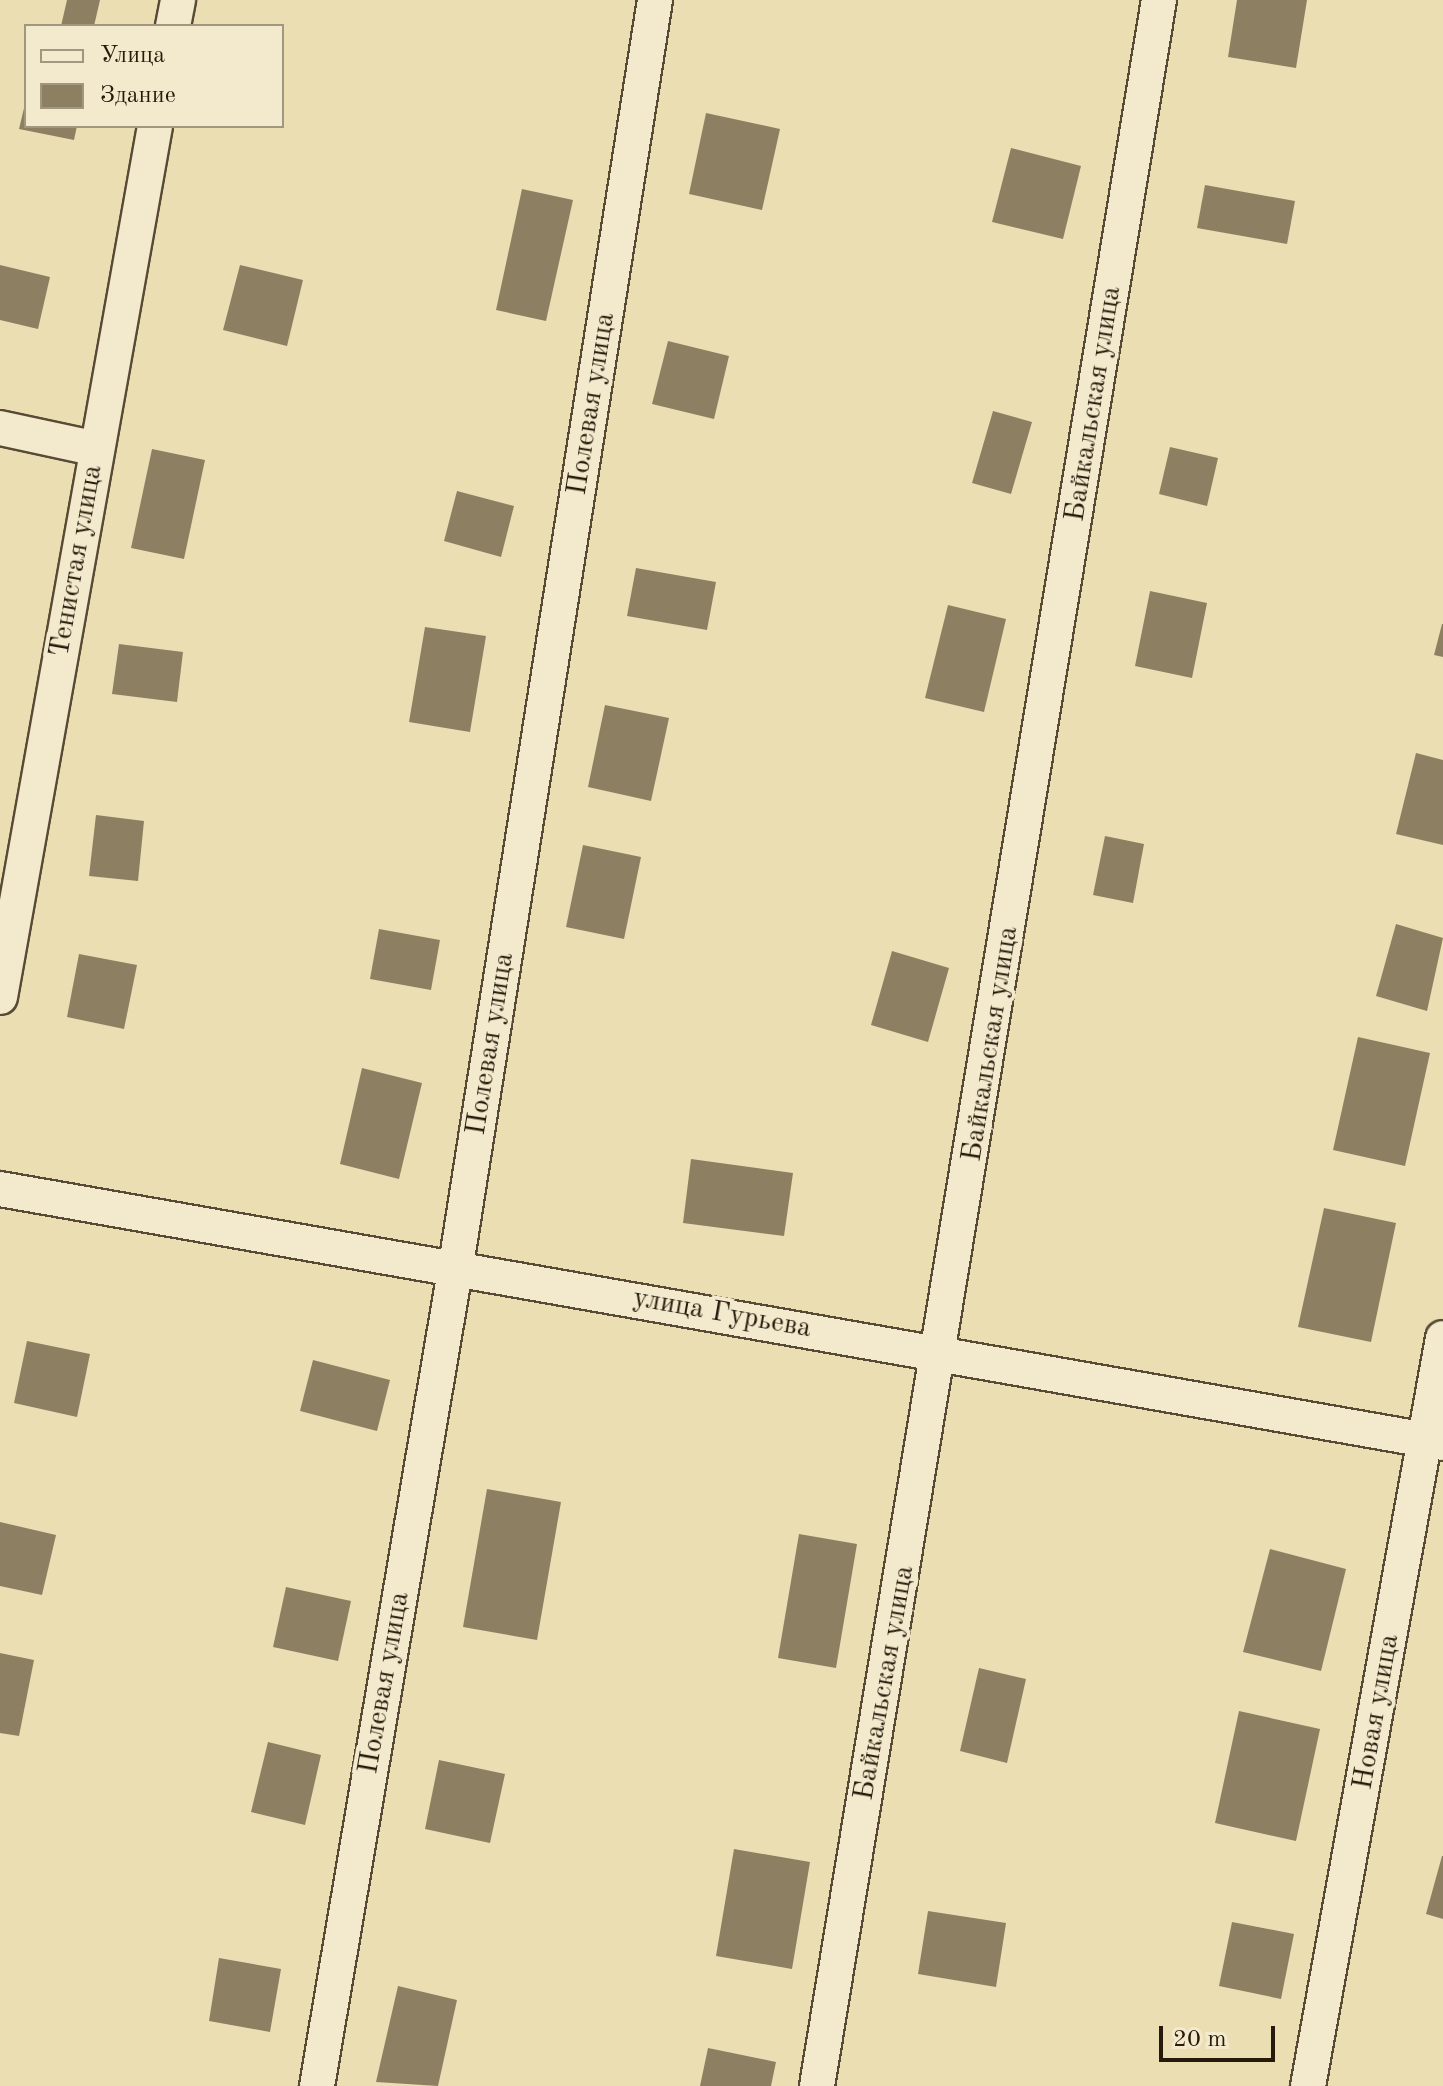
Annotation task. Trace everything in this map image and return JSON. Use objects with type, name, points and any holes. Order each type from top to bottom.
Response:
[{"type":"street","points":[[173,24],[178,0]]},
{"type":"street","name":"Полевая улица","points":[[317,2086],[456,1265],[655,0]]},
{"type":"street","name":"Байкальская улица","points":[[817,2086],[941,1353],[1159,0]]},
{"type":"street","name":"Тенистая улица","points":[[0,997],[155,128]]},
{"type":"street","points":[[0,428],[97,449]]},
{"type":"street","name":"улица Гурьева","points":[[0,1189],[456,1265],[1435,1441]]},
{"type":"street","name":"Новая улица","points":[[1308,2086],[1435,1441],[1443,1338]]},
{"type":"building","points":[[67,0],[100,0],[94,24],[61,24]]},
{"type":"building","points":[[1237,0],[1307,0],[1296,68],[1228,57]]},
{"type":"building","points":[[24,108],[24,128],[77,128],[74,140],[19,129]]},
{"type":"building","points":[[706,113],[780,129],[762,210],[689,194]]},
{"type":"building","points":[[1011,148],[1081,166],[1063,239],[992,222]]},
{"type":"building","points":[[1205,185],[1295,201],[1287,244],[1197,228]]},
{"type":"building","points":[[522,189],[573,200],[546,321],[496,310]]},
{"type":"building","points":[[0,265],[50,277],[38,329],[0,320]]},
{"type":"building","points":[[240,265],[303,280],[287,346],[223,330]]},
{"type":"building","points":[[668,341],[729,356],[714,419],[652,404]]},
{"type":"building","points":[[993,411],[1032,422],[1011,494],[972,483]]},
{"type":"building","points":[[1170,447],[1218,458],[1207,506],[1159,494]]},
{"type":"building","points":[[152,449],[205,460],[184,559],[131,548]]},
{"type":"building","points":[[457,491],[514,506],[501,557],[444,541]]},
{"type":"building","points":[[636,568],[716,582],[707,630],[627,616]]},
{"type":"building","points":[[1150,591],[1207,603],[1192,678],[1135,666]]},
{"type":"building","points":[[948,605],[1006,619],[984,712],[925,698]]},
{"type":"building","points":[[1443,624],[1443,657],[1434,655]]},
{"type":"building","points":[[425,627],[486,636],[470,732],[409,722]]},
{"type":"building","points":[[119,644],[183,652],[177,702],[112,694]]},
{"type":"building","points":[[605,705],[669,718],[651,801],[588,787]]},
{"type":"building","points":[[1416,753],[1443,760],[1443,845],[1396,834]]},
{"type":"building","points":[[96,815],[144,821],[138,881],[89,876]]},
{"type":"building","points":[[1105,836],[1144,844],[1133,903],[1093,895]]},
{"type":"building","points":[[583,845],[641,857],[624,939],[566,927]]},
{"type":"building","points":[[1396,924],[1443,938],[1427,1011],[1376,996]]},
{"type":"building","points":[[379,929],[440,940],[431,990],[370,979]]},
{"type":"building","points":[[892,951],[949,968],[928,1042],[871,1025]]},
{"type":"building","points":[[79,954],[137,965],[124,1029],[67,1017]]},
{"type":"building","points":[[1358,1037],[1430,1053],[1405,1166],[1333,1150]]},
{"type":"building","points":[[362,1068],[422,1083],[399,1179],[340,1164]]},
{"type":"building","points":[[691,1159],[793,1173],[784,1236],[683,1223]]},
{"type":"building","points":[[1324,1208],[1396,1223],[1371,1342],[1298,1327]]},
{"type":"building","points":[[27,1341],[90,1354],[77,1417],[14,1403]]},
{"type":"building","points":[[313,1360],[390,1380],[377,1431],[300,1411]]},
{"type":"building","points":[[487,1489],[561,1502],[537,1640],[463,1627]]},
{"type":"building","points":[[0,1522],[56,1535],[42,1595],[0,1586]]},
{"type":"building","points":[[799,1534],[857,1544],[836,1668],[778,1658]]},
{"type":"building","points":[[1270,1549],[1346,1569],[1321,1671],[1243,1652]]},
{"type":"building","points":[[286,1587],[351,1601],[338,1661],[273,1647]]},
{"type":"building","points":[[0,1653],[34,1660],[19,1736],[0,1733]]},
{"type":"building","points":[[979,1668],[1026,1679],[1007,1763],[960,1751]]},
{"type":"building","points":[[1239,1711],[1320,1729],[1296,1841],[1215,1823]]},
{"type":"building","points":[[268,1742],[321,1755],[305,1825],[251,1812]]},
{"type":"building","points":[[439,1760],[505,1774],[490,1843],[425,1829]]},
{"type":"building","points":[[734,1849],[810,1862],[792,1969],[716,1956]]},
{"type":"building","points":[[1443,1856],[1443,1919],[1426,1914]]},
{"type":"building","points":[[928,1911],[1006,1923],[996,1987],[918,1974]]},
{"type":"building","points":[[1232,1922],[1294,1934],[1281,1999],[1219,1986]]},
{"type":"building","points":[[219,1958],[281,1969],[270,2032],[209,2021]]},
{"type":"building","points":[[398,1986],[457,2000],[438,2086],[376,2082]]},
{"type":"building","points":[[708,2048],[776,2062],[771,2086],[700,2086]]}]
